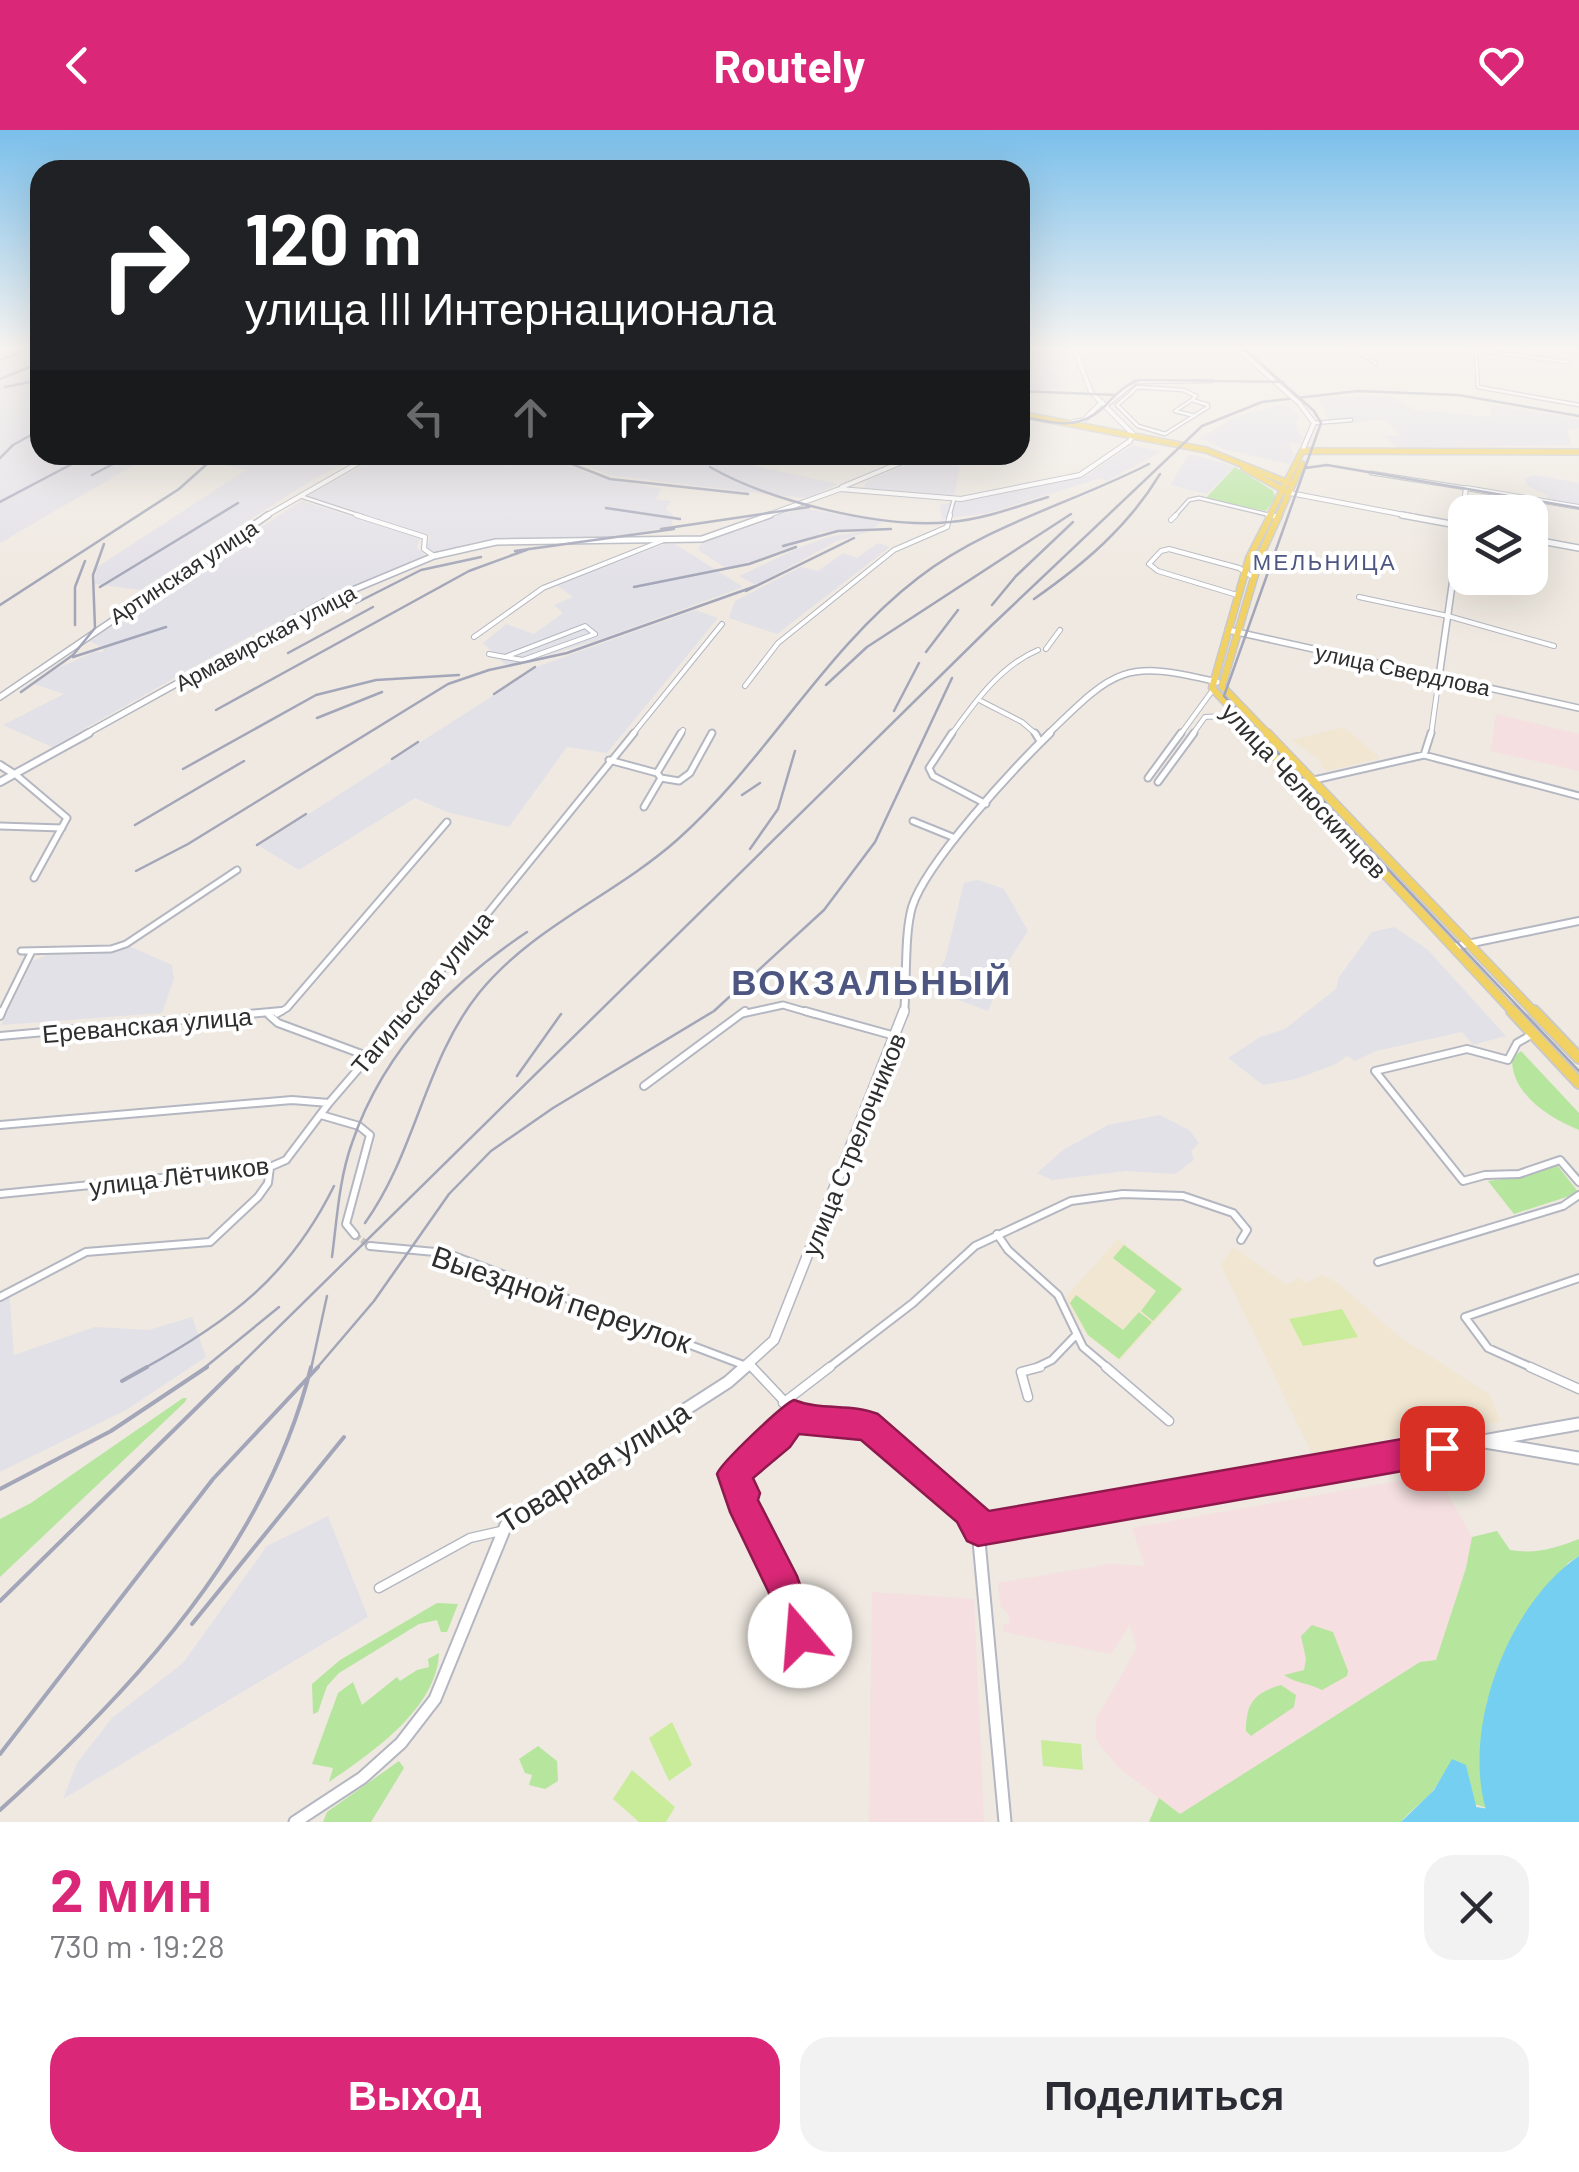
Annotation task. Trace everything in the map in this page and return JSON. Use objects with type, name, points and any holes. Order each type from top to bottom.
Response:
[{"type":"main road","points":[[1057,424],[1232,458],[1290,483]]},
{"type":"main road","points":[[1068,424],[1078,428]]},
{"type":"main road","points":[[1122,424],[1133,436],[1230,460],[1286,492],[1448,523]]},
{"type":"main road","name":"улица Челюскинцев","points":[[1233,628],[1244,571],[1286,492],[1314,424]]},
{"type":"main road","points":[[833,490],[954,500],[1083,474],[1133,436]]},
{"type":"main road","points":[[1306,449],[1579,452]]},
{"type":"main road","name":"Артинская улица","points":[[0,697],[146,593],[354,465]]},
{"type":"main road","name":"Армавирская улица","points":[[0,782],[324,602],[434,556],[496,542],[710,537],[895,465]]},
{"type":"main road","points":[[859,480],[853,486],[864,490]]},
{"type":"main road","points":[[1466,495],[1466,489],[1579,508]]},
{"type":"main road","name":"улица Челюскинцев","points":[[1215,685],[1274,516]]},
{"type":"main road","points":[[1548,542],[1579,548]]},
{"type":"main road","points":[[1439,674],[1452,595]]},
{"type":"main road","name":"улица Свердлова","points":[[1233,628],[1579,705]]},
{"type":"main road","name":"улица Стрелочников","points":[[750,1364],[768,1348],[780,1326],[898,1036],[907,1004],[912,908],[917,893],[1040,741],[1128,671],[1156,671],[1215,685]]},
{"type":"main road","name":"улица Челюскинцев","points":[[1215,685],[1241,723],[1579,1084]]},
{"type":"main road","name":"улица Челюскинцев","points":[[1215,685],[1579,1058]]},
{"type":"main road","points":[[0,764],[14,774]]},
{"type":"main road","points":[[1453,946],[1579,921]]},
{"type":"main road","points":[[1521,1019],[1523,1013],[1538,1014]]},
{"type":"main road","name":"Товарная улица","points":[[501,1531],[750,1364]]},
{"type":"main road","points":[[1485,1442],[1497,1435],[1579,1424]]},
{"type":"main road","points":[[1005,1822],[978,1530],[1485,1442],[1579,1458]]},
{"type":"main road","points":[[298,1821],[362,1778],[402,1744],[436,1699],[501,1531]]},
{"type":"street","points":[[1137,424],[1168,434],[1183,424]]},
{"type":"street","points":[[1370,473],[1466,489]]},
{"type":"street","points":[[298,496],[425,537],[424,549],[434,556]]},
{"type":"street","points":[[1171,520],[1189,500],[1198,498],[1274,516]]},
{"type":"street","points":[[745,686],[776,644],[894,550],[947,528],[954,500]]},
{"type":"street","points":[[474,637],[543,588],[667,539]]},
{"type":"street","points":[[1237,596],[1158,571],[1149,564],[1161,551],[1169,549],[1254,577]]},
{"type":"street","points":[[1359,597],[1448,616],[1554,646]]},
{"type":"street","name":"Тагильская улица","points":[[330,1103],[428,988],[722,624]]},
{"type":"street","points":[[490,654],[506,657],[522,660],[595,634],[585,626],[506,657]]},
{"type":"street","points":[[1046,649],[1060,630]]},
{"type":"street","points":[[987,805],[929,772],[944,745],[982,701],[985,691],[1021,654],[1038,650]]},
{"type":"street","points":[[1424,755],[1429,748],[1439,674]]},
{"type":"street","points":[[1148,778],[1215,685]]},
{"type":"street","points":[[982,701],[1038,734],[1040,741]]},
{"type":"street","points":[[1158,782],[1199,723],[1211,715],[1241,723]]},
{"type":"street","points":[[1189,720],[1199,723]]},
{"type":"street","points":[[644,807],[683,730]]},
{"type":"street","points":[[609,760],[679,780],[690,773],[712,733]]},
{"type":"street","points":[[1299,784],[1424,755],[1579,796]]},
{"type":"street","points":[[14,774],[67,818],[34,878]]},
{"type":"street","points":[[913,821],[958,840]]},
{"type":"street","name":"Ереванская улица","points":[[0,1036],[269,1014],[287,1008],[448,822]]},
{"type":"street","points":[[0,826],[64,828]]},
{"type":"street","points":[[21,951],[110,949],[126,944],[237,870]]},
{"type":"street","points":[[0,1016],[32,951]]},
{"type":"street","points":[[644,1086],[746,1010],[766,1010],[782,1004],[898,1036]]},
{"type":"street","points":[[269,1014],[278,1023],[367,1056]]},
{"type":"street","points":[[1533,1034],[1517,1043],[1508,1060],[1467,1049],[1375,1071],[1464,1181],[1485,1174],[1520,1174],[1560,1160],[1579,1182]]},
{"type":"street","points":[[0,1125],[292,1100],[330,1103]]},
{"type":"street","name":"улица Лётчиков","points":[[0,1194],[270,1168],[286,1160],[330,1103]]},
{"type":"street","points":[[321,1115],[359,1126],[370,1135],[346,1224],[355,1235]]},
{"type":"street","points":[[0,1296],[86,1252],[210,1242],[258,1197],[268,1183],[270,1168]]},
{"type":"street","points":[[784,1403],[913,1303],[975,1246],[1071,1201],[1137,1194],[1183,1196],[1232,1213],[1247,1230],[1241,1240]]},
{"type":"street","points":[[1378,1262],[1563,1206],[1579,1194]]},
{"type":"street","points":[[997,1234],[1022,1264],[1058,1294],[1073,1323],[1075,1336],[1169,1422]]},
{"type":"street","name":"Выездной переулок","points":[[370,1246],[446,1253],[750,1364]]},
{"type":"street","points":[[1579,1278],[1464,1317],[1488,1348],[1579,1389]]},
{"type":"street","points":[[1028,1397],[1021,1372],[1040,1369],[1058,1357],[1075,1336]]},
{"type":"street","points":[[750,1364],[794,1415],[806,1422],[868,1425],[968,1510],[976,1519],[978,1530]]},
{"type":"street","points":[[794,1415],[778,1436],[733,1474],[744,1493],[741,1501],[785,1588],[809,1670]]},
{"type":"street","name":"Товарная улица","points":[[380,1588],[470,1538],[501,1531]]},
{"type":"shaded area","points":[[0,424],[30,424],[30,465],[134,465],[0,543]]},
{"type":"shaded area","points":[[1223,424],[1296,424],[1303,435],[1301,444],[1289,443],[1294,455],[1290,464],[1226,450],[1200,438]]},
{"type":"shaded area","points":[[1389,424],[1579,424],[1579,428],[1567,430],[1571,445],[1399,448],[1384,436],[1400,435]]},
{"type":"shaded area","points":[[1133,445],[1160,452],[1107,481],[1101,478],[988,513],[942,519],[940,505],[1082,478]]},
{"type":"shaded area","points":[[1189,454],[1234,467],[1207,494],[1170,485]]},
{"type":"shaded area","points":[[225,465],[343,465],[312,480],[140,590],[95,584],[96,568],[246,470]]},
{"type":"shaded area","points":[[363,465],[570,465],[593,475],[661,489],[656,499],[671,501],[666,509],[673,515],[672,526],[609,538],[479,541],[433,553],[427,548],[430,536],[306,496]]},
{"type":"shaded area","points":[[585,465],[752,465],[838,484],[807,498],[609,475]]},
{"type":"shaded area","points":[[905,465],[960,466],[954,497],[863,488],[867,481]]},
{"type":"shaded area","points":[[1534,475],[1579,483],[1579,505],[1548,500],[1548,495],[1526,485],[1525,478]]},
{"type":"shaded area","points":[[302,501],[420,538],[417,548],[426,555],[320,600],[52,747],[3,725],[64,694],[34,684],[58,668],[94,652],[103,652],[104,648],[89,641],[95,633]]},
{"type":"shaded area","points":[[805,509],[883,521],[874,528],[820,532],[745,564],[726,568],[698,550],[701,543],[776,515]]},
{"type":"shaded area","points":[[871,531],[837,541],[756,585],[739,576],[805,545],[832,536]]},
{"type":"shaded area","points":[[878,543],[890,547],[777,634],[729,618],[735,601],[801,567],[818,571],[843,553],[857,558]]},
{"type":"shaded area","points":[[665,544],[675,544],[743,587],[604,638],[522,663],[506,665],[483,643],[506,624],[534,634],[563,613],[554,605],[573,597],[555,584]]},
{"type":"shaded area","points":[[695,610],[718,618],[607,753],[567,747],[509,827],[447,812],[415,798],[299,870],[259,846],[539,666]]},
{"type":"shaded area","points":[[1496,714],[1579,734],[1579,771],[1491,751]]},
{"type":"shaded area","points":[[1344,727],[1380,758],[1327,771],[1319,764],[1322,762],[1292,740]]},
{"type":"shaded area","points":[[978,880],[1004,889],[1028,931],[1011,957],[988,1011],[927,988],[945,960],[964,883]]},
{"type":"shaded area","points":[[1394,927],[1427,949],[1506,1036],[1473,1045],[1462,1032],[1376,1051],[1355,1061],[1347,1056],[1296,1079],[1263,1085],[1228,1058],[1260,1037],[1285,1029],[1336,989],[1339,977],[1372,932]]},
{"type":"shaded area","points":[[129,946],[172,965],[174,979],[162,1013],[1,1025],[33,961],[47,955],[100,954]]},
{"type":"shaded area","points":[[1160,1115],[1189,1130],[1199,1143],[1191,1151],[1194,1160],[1175,1174],[1126,1171],[1052,1180],[1037,1173],[1063,1150],[1108,1125]]},
{"type":"shaded area","points":[[1118,1239],[1184,1289],[1120,1361],[1087,1335],[1063,1300]]},
{"type":"shaded area","points":[[1233,1247],[1287,1285],[1298,1278],[1306,1283],[1322,1275],[1338,1283],[1397,1335],[1489,1394],[1501,1422],[1449,1427],[1312,1454],[1221,1265]]},
{"type":"shaded area","points":[[9,1290],[14,1355],[95,1327],[149,1330],[192,1317],[206,1357],[126,1410],[0,1472],[0,1294]]},
{"type":"shaded area","points":[[1432,1475],[1445,1489],[1472,1537],[1437,1661],[1420,1662],[1180,1814],[1119,1768],[1096,1740],[1096,1719],[1137,1648],[1130,1625],[1111,1654],[1004,1632],[1003,1625],[1010,1623],[1008,1613],[1001,1607],[998,1583],[1110,1564],[1145,1566],[1132,1528]]},
{"type":"shaded area","points":[[328,1516],[368,1617],[63,1799],[77,1763],[112,1718],[183,1663],[267,1546]]},
{"type":"shaded area","points":[[872,1592],[974,1599],[984,1822],[869,1822]]},
{"type":"green space","points":[[1235,467],[1272,490],[1276,497],[1266,511],[1205,499]]},
{"type":"green space","points":[[1521,1051],[1579,1113],[1579,1130],[1544,1111],[1525,1093],[1513,1071],[1512,1058]]},
{"type":"green space","points":[[1557,1165],[1579,1193],[1514,1214],[1488,1181],[1525,1176]]},
{"type":"green space","points":[[1124,1245],[1182,1289],[1153,1321],[1141,1311],[1156,1291],[1113,1258]]},
{"type":"green space","points":[[1076,1295],[1123,1330],[1139,1312],[1152,1322],[1119,1359],[1088,1335],[1070,1303]]},
{"type":"green space","points":[[1342,1309],[1358,1337],[1303,1346],[1289,1319]]},
{"type":"green space","points":[[187,1398],[185,1402],[0,1577],[0,1519],[31,1503]]},
{"type":"green space","points":[[1497,1531],[1510,1550],[1519,1551],[1545,1550],[1579,1539],[1579,1556],[1568,1563],[1487,1701],[1481,1769],[1487,1808],[1474,1804],[1466,1765],[1446,1773],[1401,1822],[1149,1822],[1159,1798],[1180,1814],[1420,1662],[1436,1660],[1472,1537]]},
{"type":"green space","points":[[437,1603],[458,1604],[447,1632],[441,1632],[437,1620],[419,1624],[339,1673],[327,1686],[318,1712],[313,1714],[312,1684],[340,1660]]},
{"type":"green space","points":[[1312,1625],[1333,1632],[1348,1671],[1347,1676],[1322,1690],[1284,1675],[1304,1670],[1301,1636]]},
{"type":"green space","points":[[439,1653],[427,1693],[414,1711],[381,1744],[329,1782],[333,1768],[312,1764],[338,1693],[353,1682],[362,1705],[397,1677],[400,1681],[429,1667],[428,1659]]},
{"type":"green space","points":[[1281,1685],[1296,1695],[1294,1707],[1251,1736],[1246,1731],[1253,1700]]},
{"type":"green space","points":[[672,1722],[692,1765],[669,1781],[649,1738]]},
{"type":"green space","points":[[1041,1740],[1081,1744],[1083,1770],[1043,1766]]},
{"type":"green space","points":[[538,1746],[557,1761],[558,1781],[545,1789],[529,1785],[532,1775],[525,1773],[519,1759]]},
{"type":"green space","points":[[399,1761],[404,1768],[371,1822],[323,1822],[327,1812]]},
{"type":"green space","points":[[632,1770],[675,1807],[666,1822],[639,1822],[613,1799]]},
{"type":"water","points":[[1579,1556],[1579,1822],[1490,1822],[1481,1788],[1480,1752],[1484,1714],[1495,1676],[1530,1606],[1553,1578]]},
{"type":"water","points":[[1452,1759],[1466,1765],[1480,1822],[1401,1822],[1434,1790]]},
{"type":"waterway","points":[[1456,1822],[1468,1814],[1523,1822]]},
{"type":"tunnel","points":[[355,1235],[370,1246]]},
{"type":"tram line","points":[[1305,468],[1321,424]]},
{"type":"tram line","points":[[1305,468],[1327,465],[1579,508]]},
{"type":"tram line","points":[[1305,468],[1224,696],[1579,1071]]},
{"type":"railway","points":[[236,1369],[991,626],[1207,424]]},
{"type":"railway","points":[[0,458],[30,436]]},
{"type":"railway","points":[[365,1223],[397,1167],[446,1047],[479,993],[500,970],[549,930],[677,840],[739,776],[853,639],[918,578],[972,543],[1149,464]]},
{"type":"railway","points":[[0,502],[70,465]]},
{"type":"railway","points":[[92,475],[111,465]]},
{"type":"railway","points":[[0,605],[179,489],[206,465]]},
{"type":"railway","points":[[574,465],[610,479],[748,494]]},
{"type":"railway","points":[[710,467],[794,501],[892,521],[963,520],[1048,497]]},
{"type":"railway","points":[[1034,599],[1104,543],[1134,511],[1160,474]]},
{"type":"railway","points":[[100,587],[238,503]]},
{"type":"railway","points":[[661,529],[809,507]]},
{"type":"railway","points":[[606,508],[680,519]]},
{"type":"railway","points":[[826,685],[867,647],[1071,514]]},
{"type":"railway","points":[[992,605],[1016,576],[1073,522]]},
{"type":"railway","points":[[529,549],[674,529]]},
{"type":"railway","points":[[783,546],[838,531],[891,529]]},
{"type":"railway","points":[[746,591],[854,538]]},
{"type":"railway","points":[[21,692],[73,655],[95,628],[93,575],[104,544]]},
{"type":"railway","points":[[634,587],[749,564],[796,547]]},
{"type":"railway","points":[[216,710],[469,571],[529,549]]},
{"type":"railway","points":[[515,551],[529,549]]},
{"type":"railway","points":[[356,603],[421,570],[481,557]]},
{"type":"railway","points":[[75,625],[75,587],[85,561]]},
{"type":"railway","points":[[136,871],[188,844],[448,684],[489,670],[567,653],[756,586]]},
{"type":"railway","points":[[288,653],[373,607]]},
{"type":"railway","points":[[926,652],[958,610]]},
{"type":"railway","points":[[73,657],[166,627]]},
{"type":"railway","points":[[894,711],[919,663]]},
{"type":"railway","points":[[494,694],[535,667]]},
{"type":"railway","points":[[183,769],[316,695],[376,680],[459,675]]},
{"type":"railway","points":[[316,1369],[374,1301],[449,1194],[491,1151],[553,1108],[714,1011],[824,910],[875,842],[952,678]]},
{"type":"railway","points":[[317,718],[382,692]]},
{"type":"railway","points":[[392,759],[418,742]]},
{"type":"railway","points":[[750,849],[778,809],[795,751]]},
{"type":"railway","points":[[135,825],[244,761]]},
{"type":"railway","points":[[742,795],[760,783]]},
{"type":"railway","points":[[257,845],[306,814]]},
{"type":"railway","points":[[332,1257],[348,1157],[381,1079],[400,1050],[446,998],[527,932]]},
{"type":"railway","points":[[517,1076],[561,1014]]},
{"type":"railway","points":[[143,1369],[203,1333],[254,1294],[297,1246],[334,1186]]},
{"type":"railway","points":[[311,1369],[327,1296]]},
{"type":"railway","points":[[203,1369],[279,1307]]},
{"type":"railway","points":[[122,1381],[147,1367]]},
{"type":"railway","points":[[0,1489],[111,1431],[207,1367]]},
{"type":"railway","points":[[0,1601],[238,1367]]},
{"type":"railway","points":[[307,1378],[311,1367]]},
{"type":"railway","points":[[307,1378],[318,1367]]},
{"type":"railway","points":[[0,1754],[213,1479],[307,1378]]},
{"type":"railway","points":[[0,1810],[99,1715],[189,1611],[263,1495],[290,1433],[307,1378]]},
{"type":"railway","points":[[192,1624],[344,1437]]},
{"type":"district","name":"МЕЛЬНИЦА","points":[[1325,561]]},
{"type":"district","name":"ВОКЗАЛЬНЫЙ","points":[[872,981]]},
{"type":"route","points":[[800,1636],[785,1588],[741,1501],[744,1493],[733,1474],[778,1436],[794,1415],[806,1422],[868,1425],[968,1510],[976,1519],[978,1530],[1442,1448]]}]
